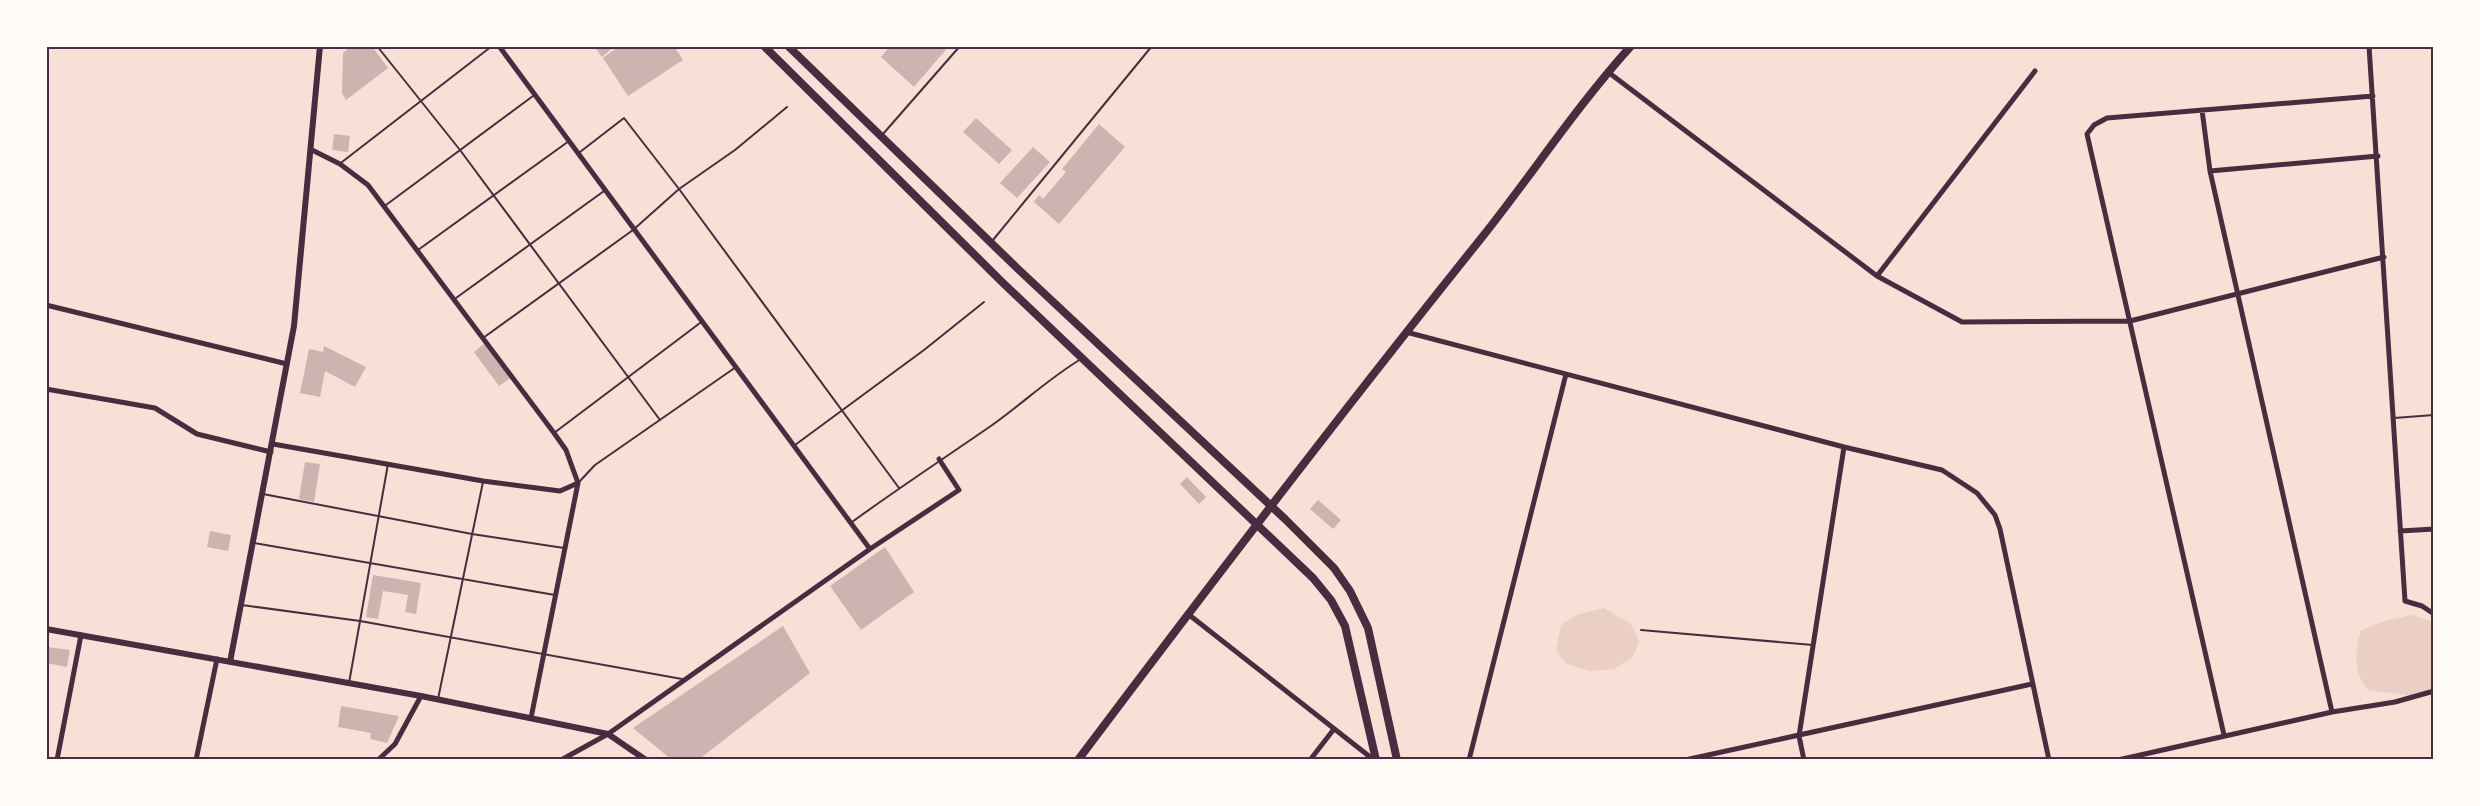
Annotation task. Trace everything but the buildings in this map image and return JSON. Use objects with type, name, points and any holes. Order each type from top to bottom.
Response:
[{"type":"main road","points":[[764,46],[1002,282],[1313,578],[1339,612],[1345,626],[1375,759]]},
{"type":"main road","points":[[788,46],[880,137],[1334,568],[1357,603],[1368,628],[1397,759]]},
{"type":"main road","points":[[1608,72],[1624,46]]},
{"type":"main road","points":[[1078,759],[1256,522],[1484,234],[1608,72],[1631,46]]},
{"type":"main road","points":[[822,105],[831,106],[836,99],[836,94]]},
{"type":"street","points":[[230,662],[294,326],[320,46]]},
{"type":"street","points":[[500,46],[633,230],[870,549]]},
{"type":"street","points":[[2369,46],[2378,156],[2392,418],[2405,601],[2422,606],[2433,614]]},
{"type":"street","points":[[1877,276],[2035,71]]},
{"type":"street","points":[[1608,72],[1877,276],[1962,322],[2130,321],[2384,257]]},
{"type":"street","points":[[2224,735],[2088,134],[2094,125],[2107,118],[2373,96]]},
{"type":"street","points":[[2202,110],[2210,171],[2332,712]]},
{"type":"street","points":[[312,150],[340,164],[368,185],[566,450],[578,483],[531,718]]},
{"type":"street","points":[[2210,171],[2378,156]]},
{"type":"street","points":[[46,305],[287,364]]},
{"type":"street","points":[[1405,331],[1844,447],[1942,470],[1966,484],[1995,515],[2004,543],[2049,759]]},
{"type":"street","points":[[1469,759],[1566,374]]},
{"type":"street","points":[[46,389],[155,408],[197,434],[271,452]]},
{"type":"street","points":[[273,444],[483,481],[560,491],[578,483]]},
{"type":"street","points":[[1804,759],[1799,735],[1844,447]]},
{"type":"street","points":[[561,759],[608,734],[870,549],[959,490],[939,459]]},
{"type":"street","points":[[2400,531],[2433,529]]},
{"type":"street","points":[[1188,614],[1375,759]]},
{"type":"street","points":[[46,629],[438,699],[608,734],[646,759]]},
{"type":"street","points":[[57,759],[81,635]]},
{"type":"street","points":[[196,759],[217,659]]},
{"type":"street","points":[[1686,759],[2032,684]]},
{"type":"street","points":[[2118,759],[2332,712],[2395,702],[2433,691]]},
{"type":"street","points":[[378,759],[395,744],[421,696]]},
{"type":"street","points":[[1310,759],[1334,729]]},
{"type":"lane","points":[[377,46],[460,150],[660,420]]},
{"type":"lane","points":[[340,164],[492,46]]},
{"type":"lane","points":[[880,137],[960,46]]},
{"type":"lane","points":[[991,242],[1152,46]]},
{"type":"lane","points":[[384,207],[535,95]]},
{"type":"lane","points":[[483,338],[633,230],[679,189],[788,107]]},
{"type":"lane","points":[[578,154],[624,118],[899,488]]},
{"type":"lane","points":[[416,252],[568,141]]},
{"type":"lane","points":[[453,300],[605,190]]},
{"type":"lane","points":[[794,445],[924,350],[984,302]]},
{"type":"lane","points":[[554,433],[702,322]]},
{"type":"lane","points":[[852,522],[939,459],[986,430],[1062,371],[1083,358]]},
{"type":"lane","points":[[578,483],[595,465],[736,367]]},
{"type":"lane","points":[[2392,418],[2433,415]]},
{"type":"lane","points":[[349,683],[388,463]]},
{"type":"lane","points":[[438,699],[483,481]]},
{"type":"lane","points":[[263,494],[472,534],[565,549]]},
{"type":"lane","points":[[254,543],[555,595]]},
{"type":"lane","points":[[242,605],[360,621],[685,680]]},
{"type":"lane","points":[[1641,630],[1814,645]]},
{"type":"shaded area","points":[[1604,608],[1631,624],[1639,641],[1633,657],[1614,669],[1590,671],[1566,664],[1556,649],[1561,625],[1576,615]]},
{"type":"shaded area","points":[[2412,615],[2432,621],[2434,624],[2433,686],[2431,690],[2412,696],[2368,690],[2360,676],[2357,662],[2357,646],[2361,630],[2385,621]]}]
